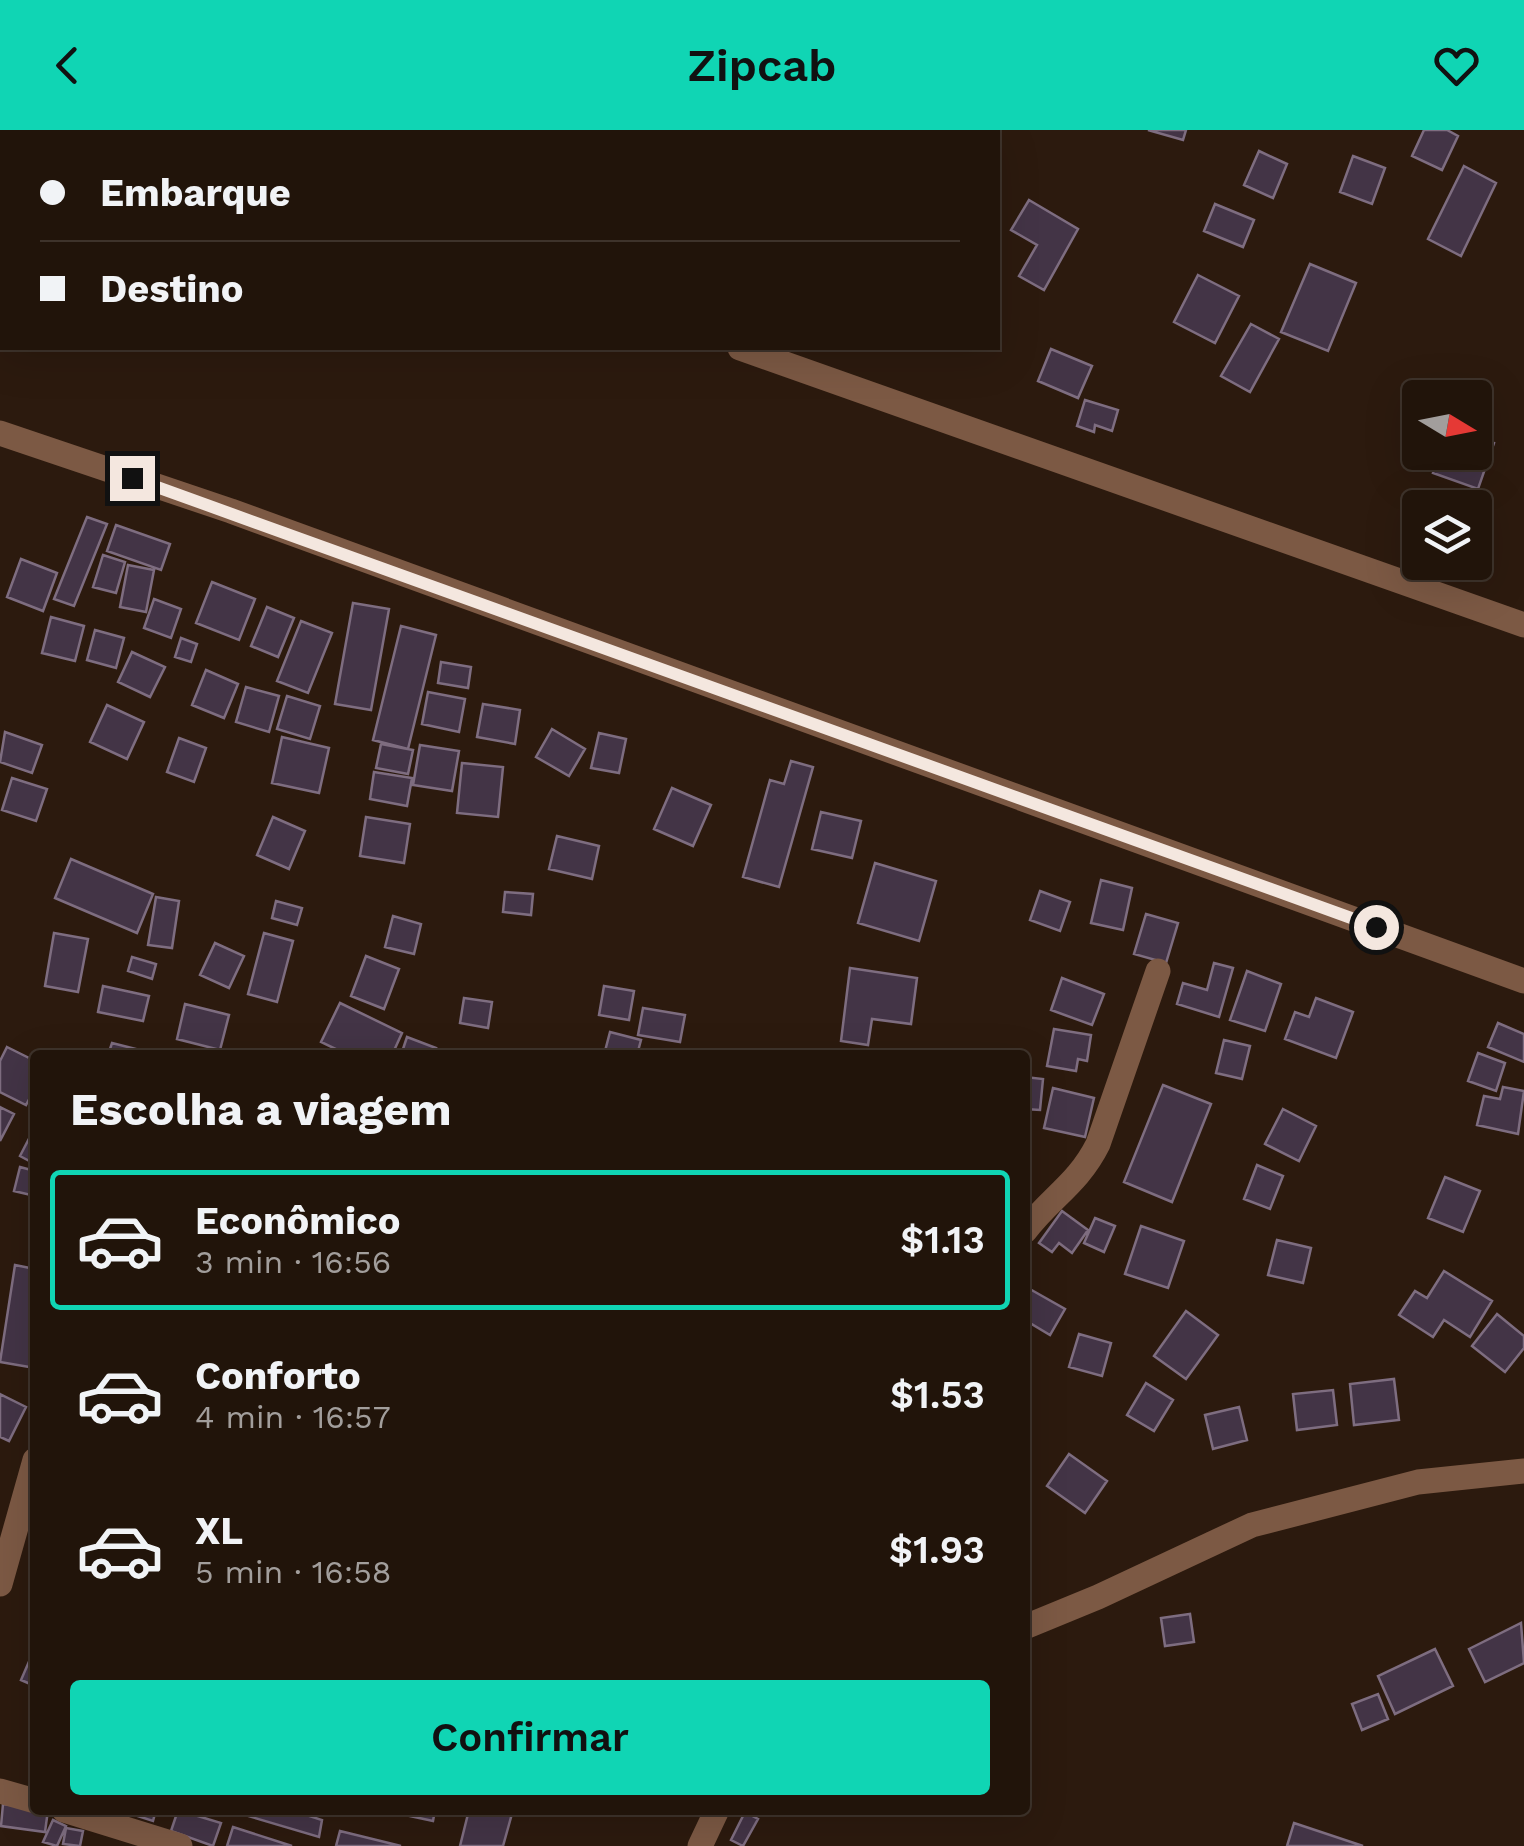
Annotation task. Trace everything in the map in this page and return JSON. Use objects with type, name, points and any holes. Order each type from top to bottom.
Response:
[{"type":"street","points":[[746,350],[1524,625]]},
{"type":"street","points":[[0,433],[231,511],[1524,981]]},
{"type":"street","points":[[1030,1225],[1077,1180],[1089,1163],[1158,971]]},
{"type":"street","points":[[1030,1625],[1252,1525],[1418,1482],[1524,1471]]},
{"type":"street","points":[[0,1584],[30,1478]]},
{"type":"street","points":[[0,1791],[30,1800]]},
{"type":"street","points":[[80,1815],[180,1846]]},
{"type":"street","points":[[700,1846],[715,1815]]},
{"type":"building","points":[[1148,130],[1186,130],[1183,140]]},
{"type":"building","points":[[1424,130],[1447,130],[1458,136],[1442,170],[1412,156]]},
{"type":"building","points":[[1259,151],[1287,164],[1273,198],[1244,185]]},
{"type":"building","points":[[1353,156],[1385,168],[1372,204],[1340,192]]},
{"type":"building","points":[[1464,166],[1496,183],[1461,256],[1428,239]]},
{"type":"building","points":[[1029,200],[1078,229],[1044,290],[1019,276],[1037,245],[1011,230]]},
{"type":"building","points":[[1215,204],[1254,220],[1243,247],[1204,231]]},
{"type":"building","points":[[1310,264],[1356,283],[1328,351],[1281,332]]},
{"type":"building","points":[[1198,275],[1239,296],[1215,343],[1174,322]]},
{"type":"building","points":[[1251,324],[1279,339],[1250,392],[1221,376]]},
{"type":"building","points":[[1051,349],[1092,366],[1078,398],[1038,381]]},
{"type":"building","points":[[1085,400],[1118,410],[1112,431],[1095,425],[1094,432],[1077,426]]},
{"type":"building","points":[[1434,470],[1485,470],[1478,489],[1433,473]]},
{"type":"building","points":[[87,517],[107,524],[74,606],[54,599]]},
{"type":"building","points":[[116,525],[170,544],[161,570],[107,551]]},
{"type":"building","points":[[103,555],[125,562],[116,593],[93,587]]},
{"type":"building","points":[[21,559],[57,573],[43,611],[7,597]]},
{"type":"building","points":[[128,565],[154,570],[146,612],[120,607]]},
{"type":"building","points":[[212,582],[255,599],[239,640],[196,623]]},
{"type":"building","points":[[154,599],[181,609],[171,638],[144,628]]},
{"type":"building","points":[[353,603],[389,609],[371,710],[335,704]]},
{"type":"building","points":[[267,607],[294,618],[278,657],[251,646]]},
{"type":"building","points":[[51,617],[84,626],[75,661],[42,653]]},
{"type":"building","points":[[301,621],[332,633],[308,693],[277,681]]},
{"type":"building","points":[[401,626],[436,635],[408,749],[373,740]]},
{"type":"building","points":[[95,630],[124,638],[116,668],[87,660]]},
{"type":"building","points":[[181,638],[197,644],[191,662],[175,657]]},
{"type":"building","points":[[132,652],[165,667],[150,697],[118,682]]},
{"type":"building","points":[[441,662],[471,667],[468,688],[438,683]]},
{"type":"building","points":[[206,670],[238,684],[224,718],[192,705]]},
{"type":"building","points":[[246,687],[279,696],[269,732],[236,722]]},
{"type":"building","points":[[428,692],[465,699],[459,732],[422,724]]},
{"type":"building","points":[[287,696],[320,706],[310,739],[277,729]]},
{"type":"building","points":[[483,704],[520,710],[515,744],[477,737]]},
{"type":"building","points":[[107,705],[144,722],[127,759],[90,742]]},
{"type":"building","points":[[552,729],[585,749],[569,776],[536,757]]},
{"type":"building","points":[[5,732],[42,745],[32,773],[0,762]]},
{"type":"building","points":[[599,733],[626,739],[619,773],[591,768]]},
{"type":"building","points":[[282,737],[329,748],[319,793],[272,783]]},
{"type":"building","points":[[179,738],[206,748],[194,782],[167,772]]},
{"type":"building","points":[[381,744],[413,750],[408,774],[376,768]]},
{"type":"building","points":[[420,745],[459,751],[452,791],[413,785]]},
{"type":"building","points":[[791,761],[813,767],[779,887],[743,877],[770,780],[784,784]]},
{"type":"building","points":[[462,763],[503,767],[498,817],[457,813]]},
{"type":"building","points":[[374,772],[412,778],[407,806],[370,799]]},
{"type":"building","points":[[12,778],[47,789],[36,821],[2,810]]},
{"type":"building","points":[[672,788],[711,805],[693,846],[654,829]]},
{"type":"building","points":[[821,812],[861,821],[852,858],[812,849]]},
{"type":"building","points":[[273,817],[305,831],[289,869],[257,855]]},
{"type":"building","points":[[366,817],[410,824],[404,863],[360,856]]},
{"type":"building","points":[[557,836],[599,846],[592,879],[549,869]]},
{"type":"building","points":[[71,859],[153,894],[137,933],[55,898]]},
{"type":"building","points":[[875,863],[936,881],[919,941],[858,923]]},
{"type":"building","points":[[1101,880],[1132,888],[1123,930],[1091,923]]},
{"type":"building","points":[[1040,891],[1070,902],[1060,931],[1030,920]]},
{"type":"building","points":[[505,892],[533,894],[531,915],[503,912]]},
{"type":"building","points":[[156,897],[179,901],[172,948],[148,945]]},
{"type":"building","points":[[276,901],[302,908],[297,925],[272,918]]},
{"type":"building","points":[[1146,914],[1178,923],[1166,963],[1134,954]]},
{"type":"building","points":[[393,916],[421,924],[414,954],[385,947]]},
{"type":"building","points":[[54,933],[88,939],[78,992],[45,986]]},
{"type":"building","points":[[264,933],[293,941],[277,1002],[248,994]]},
{"type":"building","points":[[215,943],[244,956],[229,988],[200,975]]},
{"type":"building","points":[[366,956],[399,969],[384,1009],[351,996]]},
{"type":"building","points":[[132,957],[156,964],[152,979],[128,971]]},
{"type":"building","points":[[1214,963],[1233,968],[1219,1017],[1177,1004],[1183,983],[1207,990]]},
{"type":"building","points":[[850,968],[917,978],[911,1024],[872,1019],[868,1045],[841,1041]]},
{"type":"building","points":[[1247,971],[1281,984],[1265,1031],[1230,1020]]},
{"type":"building","points":[[1062,978],[1104,994],[1092,1025],[1051,1010]]},
{"type":"building","points":[[103,986],[149,996],[143,1021],[98,1012]]},
{"type":"building","points":[[604,986],[634,991],[629,1020],[599,1015]]},
{"type":"building","points":[[464,998],[492,1002],[488,1028],[460,1023]]},
{"type":"building","points":[[1316,998],[1353,1012],[1336,1058],[1285,1039],[1295,1012],[1309,1017]]},
{"type":"building","points":[[340,1003],[402,1033],[394,1050],[338,1050],[321,1042]]},
{"type":"building","points":[[185,1004],[229,1015],[220,1050],[177,1039]]},
{"type":"building","points":[[643,1008],[685,1015],[680,1042],[638,1035]]},
{"type":"building","points":[[1498,1023],[1524,1034],[1524,1062],[1488,1047]]},
{"type":"building","points":[[1054,1029],[1091,1035],[1087,1061],[1078,1059],[1076,1071],[1047,1066]]},
{"type":"building","points":[[610,1032],[641,1040],[638,1050],[605,1050]]},
{"type":"building","points":[[407,1037],[436,1048],[435,1050],[403,1050]]},
{"type":"building","points":[[1224,1040],[1250,1046],[1242,1079],[1216,1073]]},
{"type":"building","points":[[112,1043],[140,1050],[110,1050]]},
{"type":"building","points":[[7,1047],[30,1058],[30,1097],[26,1105],[0,1092],[0,1061]]},
{"type":"building","points":[[1478,1053],[1505,1063],[1496,1091],[1468,1081]]},
{"type":"building","points":[[1030,1078],[1043,1079],[1040,1110],[1030,1109]]},
{"type":"building","points":[[1163,1085],[1211,1104],[1172,1202],[1124,1182]]},
{"type":"building","points":[[1503,1087],[1524,1091],[1518,1134],[1477,1125],[1484,1096],[1500,1099]]},
{"type":"building","points":[[1053,1088],[1094,1098],[1085,1137],[1044,1128]]},
{"type":"building","points":[[0,1107],[14,1114],[0,1141]]},
{"type":"building","points":[[1283,1109],[1316,1126],[1299,1161],[1265,1144]]},
{"type":"building","points":[[30,1137],[30,1161],[20,1156]]},
{"type":"building","points":[[1257,1165],[1283,1176],[1270,1209],[1244,1199]]},
{"type":"building","points":[[20,1167],[30,1170],[30,1195],[14,1191]]},
{"type":"building","points":[[1445,1177],[1480,1191],[1463,1232],[1428,1218]]},
{"type":"building","points":[[1062,1211],[1088,1230],[1072,1253],[1059,1243],[1052,1252],[1039,1243]]},
{"type":"building","points":[[1095,1218],[1115,1226],[1104,1252],[1084,1243]]},
{"type":"building","points":[[1141,1226],[1184,1241],[1168,1288],[1125,1274]]},
{"type":"building","points":[[1277,1240],[1311,1248],[1303,1283],[1268,1275]]},
{"type":"building","points":[[15,1265],[30,1268],[30,1367],[0,1362]]},
{"type":"building","points":[[1444,1271],[1492,1301],[1470,1337],[1444,1320],[1433,1337],[1399,1315],[1415,1291],[1427,1298]]},
{"type":"building","points":[[1030,1289],[1065,1309],[1050,1335],[1030,1323]]},
{"type":"building","points":[[1186,1311],[1218,1335],[1186,1379],[1154,1356]]},
{"type":"building","points":[[1497,1314],[1524,1336],[1524,1348],[1505,1372],[1472,1346]]},
{"type":"building","points":[[1079,1334],[1111,1343],[1102,1376],[1069,1367]]},
{"type":"building","points":[[1394,1379],[1399,1420],[1354,1425],[1350,1384]]},
{"type":"building","points":[[1146,1383],[1173,1400],[1154,1431],[1127,1415]]},
{"type":"building","points":[[1333,1390],[1337,1425],[1297,1430],[1293,1394]]},
{"type":"building","points":[[0,1394],[26,1407],[9,1441],[0,1437]]},
{"type":"building","points":[[1239,1407],[1247,1440],[1213,1449],[1205,1415]]},
{"type":"building","points":[[1069,1454],[1107,1481],[1085,1513],[1047,1486]]},
{"type":"building","points":[[1190,1614],[1194,1642],[1165,1646],[1161,1618]]},
{"type":"building","points":[[1521,1623],[1524,1663],[1485,1682],[1469,1649]]},
{"type":"building","points":[[1435,1649],[1453,1686],[1395,1714],[1378,1676]]},
{"type":"building","points":[[30,1659],[30,1684],[21,1680]]},
{"type":"building","points":[[1378,1694],[1388,1719],[1362,1730],[1352,1704]]},
{"type":"building","points":[[3,1804],[30,1808],[30,1815],[47,1815],[45,1832],[1,1826]]},
{"type":"building","points":[[176,1815],[195,1815],[221,1823],[213,1846],[171,1831]]},
{"type":"building","points":[[245,1815],[306,1815],[322,1820],[319,1837]]},
{"type":"building","points":[[405,1815],[434,1815],[433,1821]]},
{"type":"building","points":[[468,1815],[512,1815],[503,1846],[460,1846]]},
{"type":"building","points":[[744,1815],[758,1819],[743,1846],[731,1840]]},
{"type":"building","points":[[53,1820],[66,1826],[57,1846],[43,1842]]},
{"type":"building","points":[[1294,1823],[1363,1846],[1287,1846]]},
{"type":"building","points":[[233,1827],[292,1846],[227,1846]]},
{"type":"building","points":[[66,1828],[83,1831],[80,1846],[63,1844]]},
{"type":"building","points":[[340,1831],[401,1846],[336,1846]]},
{"type":"route","points":[[132,478],[1376,927]]}]
